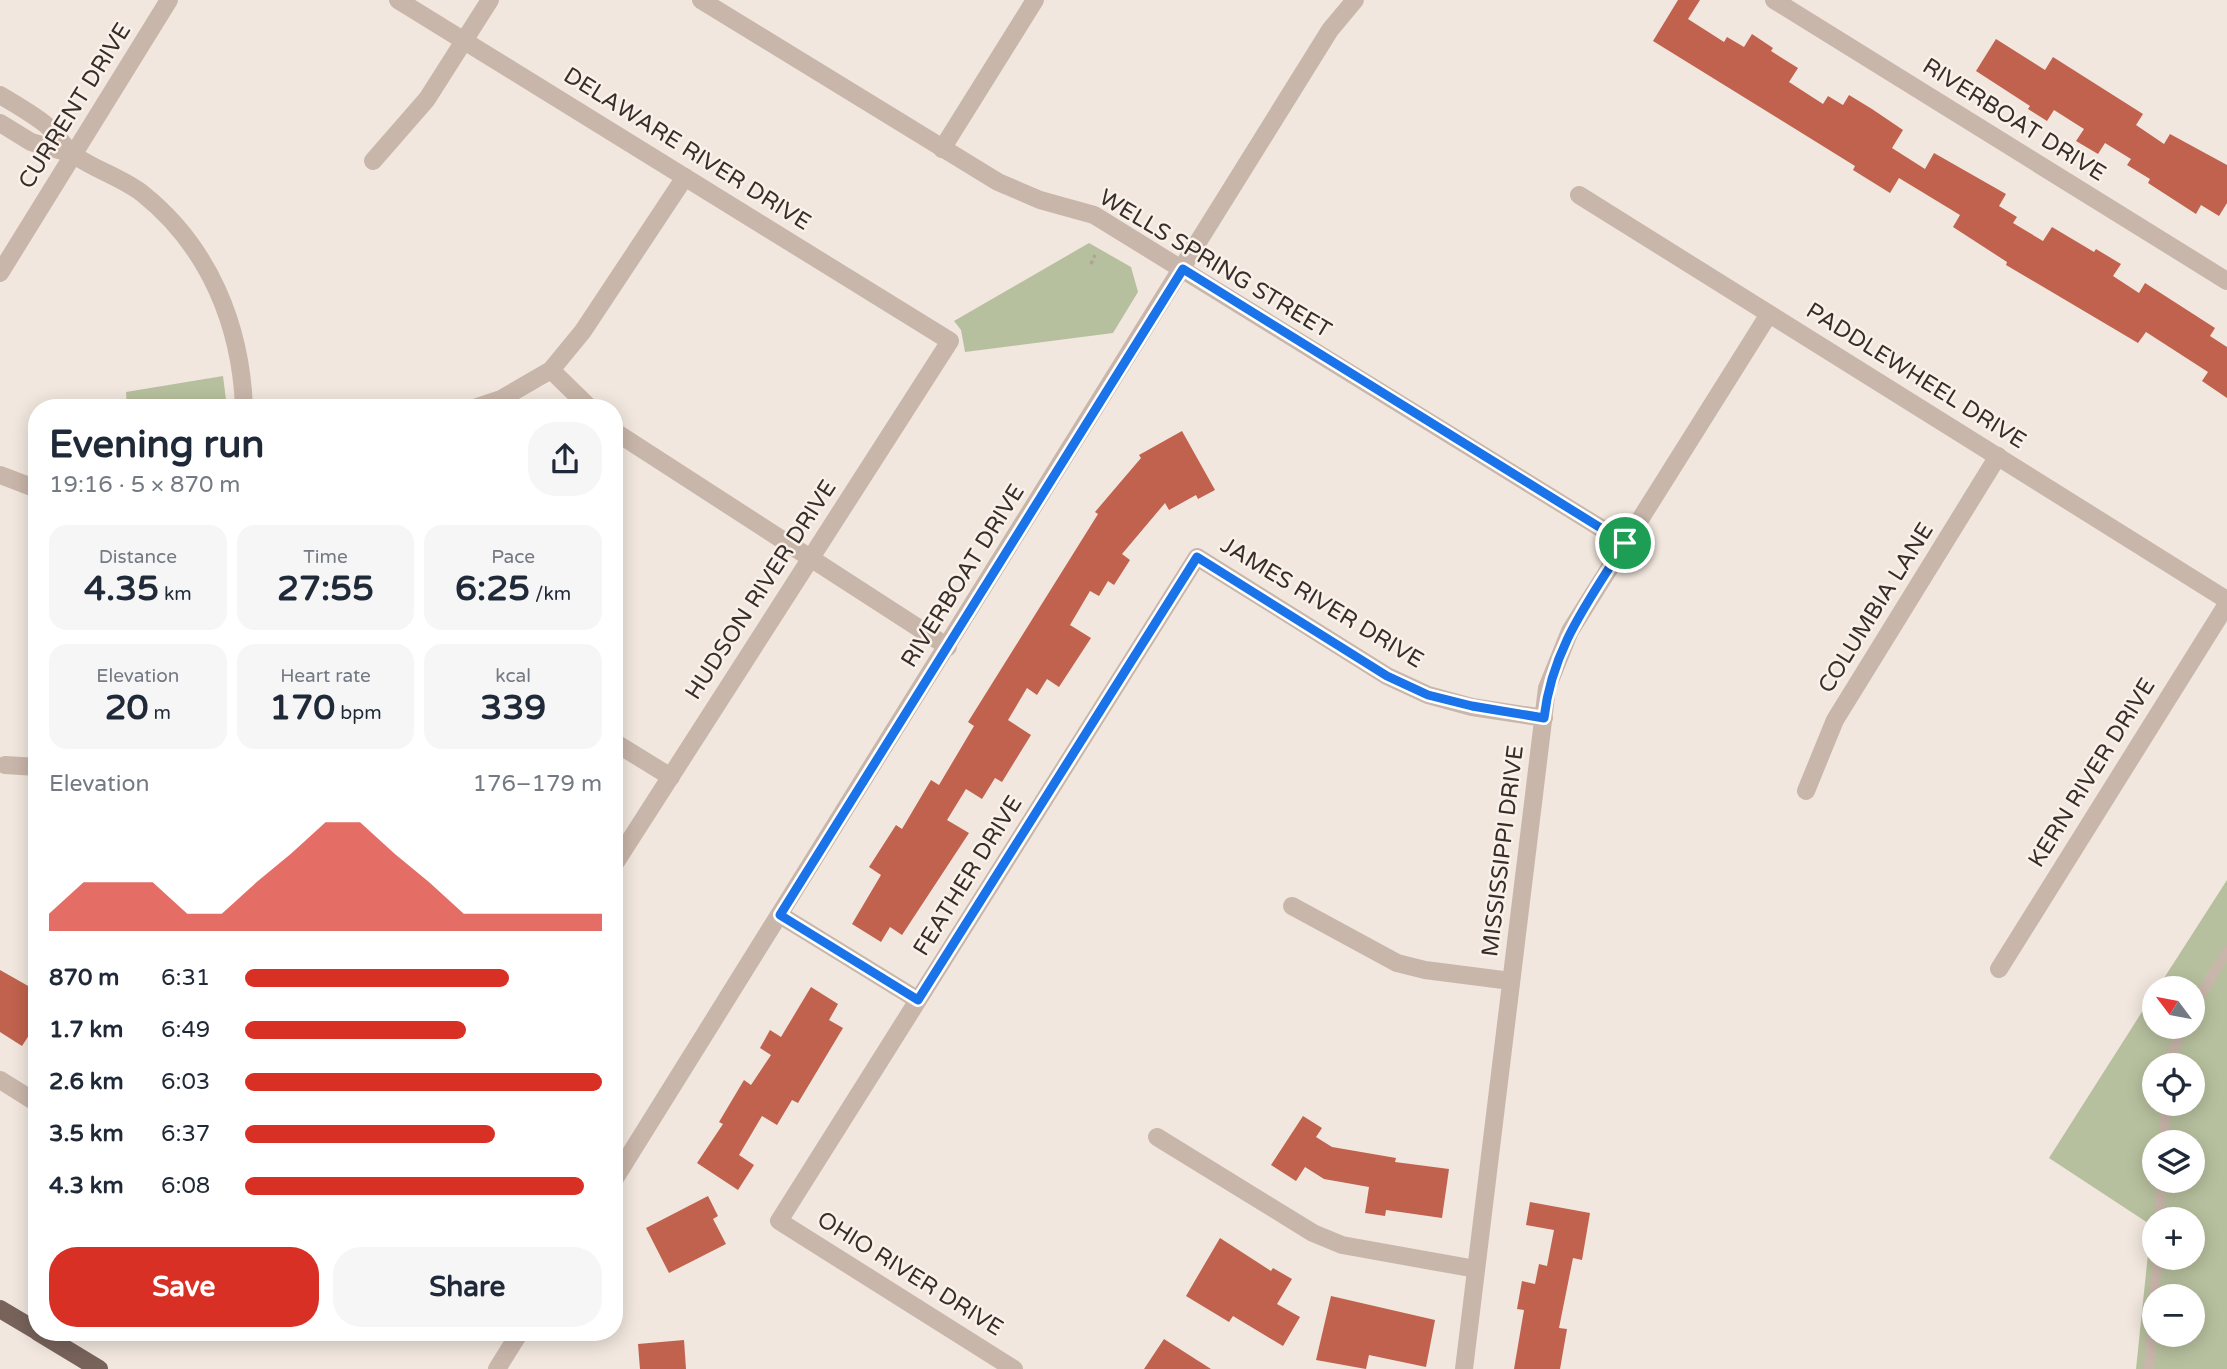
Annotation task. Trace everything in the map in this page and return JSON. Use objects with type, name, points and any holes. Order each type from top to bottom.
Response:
[{"type":"main road","points":[[0,1308],[28,1325]]},
{"type":"main road","points":[[53,1341],[95,1368]]},
{"type":"street","name":"CURRENT DRIVE","points":[[0,273],[169,0]]},
{"type":"street","name":"DELAWARE RIVER DRIVE","points":[[398,0],[950,341]]},
{"type":"street","points":[[373,161],[428,99],[490,0]]},
{"type":"street","points":[[942,149],[1035,0]]},
{"type":"street","name":"RIVERBOAT DRIVE","points":[[623,1166],[1330,30],[1355,0]]},
{"type":"street","name":"RIVERBOAT DRIVE","points":[[1774,0],[2227,281]]},
{"type":"street","name":"WELLS SPRING STREET","points":[[710,3],[998,182],[1040,200],[1094,215],[1625,543]]},
{"type":"street","points":[[0,95],[45,124],[73,154]]},
{"type":"street","points":[[0,122],[31,142],[73,154],[142,193],[182,231],[209,270],[231,322],[243,368],[244,399]]},
{"type":"street","points":[[498,399],[551,370],[583,331],[685,177]]},
{"type":"street","name":"PADDLEWHEEL DRIVE","points":[[1579,195],[2227,602]]},
{"type":"street","name":"MISSISSIPPI DRIVE","points":[[1464,1369],[1544,718],[1553,666],[1570,631],[1769,314]]},
{"type":"street","name":"HUDSON RIVER DRIVE","points":[[623,852],[950,341]]},
{"type":"street","points":[[551,370],[581,399]]},
{"type":"street","points":[[623,437],[948,647]]},
{"type":"street","name":"COLUMBIA LANE","points":[[1806,791],[1835,720],[1998,456]]},
{"type":"street","points":[[0,475],[28,486]]},
{"type":"street","name":"JAMES RIVER DRIVE","points":[[1197,557],[1387,676],[1428,695],[1472,706],[1544,718]]},
{"type":"street","name":"FEATHER DRIVE","points":[[779,1221],[1197,557]]},
{"type":"street","name":"KERN RIVER DRIVE","points":[[1999,969],[2227,602]]},
{"type":"street","points":[[623,748],[671,777]]},
{"type":"street","points":[[5,765],[28,766]]},
{"type":"street","points":[[1292,906],[1396,963],[1425,970],[1511,981]]},
{"type":"street","points":[[780,915],[918,1000]]},
{"type":"street","points":[[0,1080],[28,1097]]},
{"type":"street","points":[[1157,1137],[1323,1237],[1370,1251],[1476,1269]]},
{"type":"street","name":"OHIO RIVER DRIVE","points":[[779,1221],[1014,1369]]},
{"type":"street","points":[[497,1369],[514,1341]]},
{"type":"lane","points":[[2205,988],[2227,951]]},
{"type":"lane","points":[[2150,1369],[2156,1270]]},
{"type":"path","points":[[1091,264],[1094,255]]},
{"type":"green space","points":[[1089,243],[1131,267],[1138,292],[1113,333],[965,352],[961,330],[954,321]]},
{"type":"green space","points":[[223,376],[226,399],[126,399],[126,392]]},
{"type":"green space","points":[[2227,880],[2227,1369],[2136,1369],[2142,1311],[2142,1347],[2205,1347],[2205,1284],[2145,1284],[2146,1270],[2205,1270],[2205,1207],[2142,1207],[2142,1219],[2049,1158],[2142,1012],[2142,1040],[2205,1040],[2205,976],[2165,976]]},
{"type":"building","points":[[1678,0],[1700,0],[1688,19],[1724,42],[1727,37],[1744,47],[1752,34],[1773,48],[1771,51],[1798,68],[1789,82],[1823,104],[1828,96],[1843,105],[1849,95],[1903,130],[1892,148],[1925,169],[1934,153],[2006,194],[1999,206],[2017,217],[2013,223],[2043,241],[2052,227],[2094,252],[2096,249],[2121,264],[2113,276],[2139,293],[2145,283],[2215,328],[2210,336],[2227,347],[2227,398],[2202,381],[2208,372],[2146,332],[2138,343],[2006,265],[2007,262],[1953,227],[1960,215],[1899,178],[1890,193],[1853,170],[1855,166],[1653,41]]},
{"type":"building","points":[[1996,39],[2045,70],[2053,57],[2143,114],[2136,125],[2164,144],[2170,134],[2227,165],[2227,203],[2219,216],[2201,205],[2196,214],[2148,183],[2150,179],[2127,165],[2131,159],[2105,143],[2098,154],[2076,141],[2084,129],[2054,110],[2047,121],[2028,109],[2030,106],[1976,71]]},
{"type":"building","points":[[1182,431],[1215,490],[1198,499],[1196,495],[1169,510],[1165,503],[1122,554],[1130,560],[1114,585],[1108,581],[1099,596],[1090,591],[1070,625],[1091,638],[1059,687],[1047,679],[1037,695],[1027,688],[1008,720],[1031,735],[1002,782],[995,778],[982,799],[966,789],[947,820],[969,833],[902,935],[890,927],[881,942],[852,924],[881,875],[869,867],[896,825],[902,829],[931,780],[939,785],[974,726],[968,722],[1098,514],[1095,512],[1141,458],[1139,455]]},
{"type":"building","points":[[0,970],[28,986],[28,1037],[22,1046],[0,1032]]},
{"type":"building","points":[[811,987],[838,1004],[829,1020],[843,1028],[798,1103],[792,1100],[777,1125],[762,1116],[739,1155],[754,1165],[738,1190],[697,1163],[723,1124],[719,1122],[744,1080],[751,1085],[771,1055],[760,1048],[770,1030],[781,1037]]},
{"type":"building","points":[[1303,1116],[1322,1128],[1316,1137],[1332,1147],[1396,1158],[1395,1162],[1449,1169],[1442,1218],[1386,1210],[1385,1216],[1365,1213],[1369,1187],[1324,1179],[1305,1167],[1296,1181],[1271,1165]]},
{"type":"building","points":[[708,1196],[718,1216],[713,1219],[726,1244],[669,1273],[646,1228]]},
{"type":"building","points":[[1530,1202],[1590,1213],[1582,1260],[1573,1258],[1559,1328],[1567,1329],[1560,1369],[1514,1369],[1524,1310],[1517,1309],[1522,1281],[1535,1284],[1539,1264],[1547,1266],[1554,1230],[1526,1225]]},
{"type":"building","points":[[1220,1238],[1271,1271],[1273,1268],[1292,1279],[1277,1304],[1300,1317],[1283,1346],[1233,1316],[1229,1322],[1186,1296]]},
{"type":"building","points":[[1331,1296],[1435,1320],[1426,1367],[1369,1355],[1366,1369],[1316,1360]]},
{"type":"building","points":[[1164,1339],[1211,1369],[1144,1369]]},
{"type":"building","points":[[684,1340],[686,1369],[640,1369],[638,1344]]},
{"type":"route","points":[[1183,269],[1625,543],[1570,631],[1553,666],[1547,688],[1544,718],[1472,706],[1428,695],[1387,676],[1197,557],[918,1000],[780,915],[1183,269]]}]
